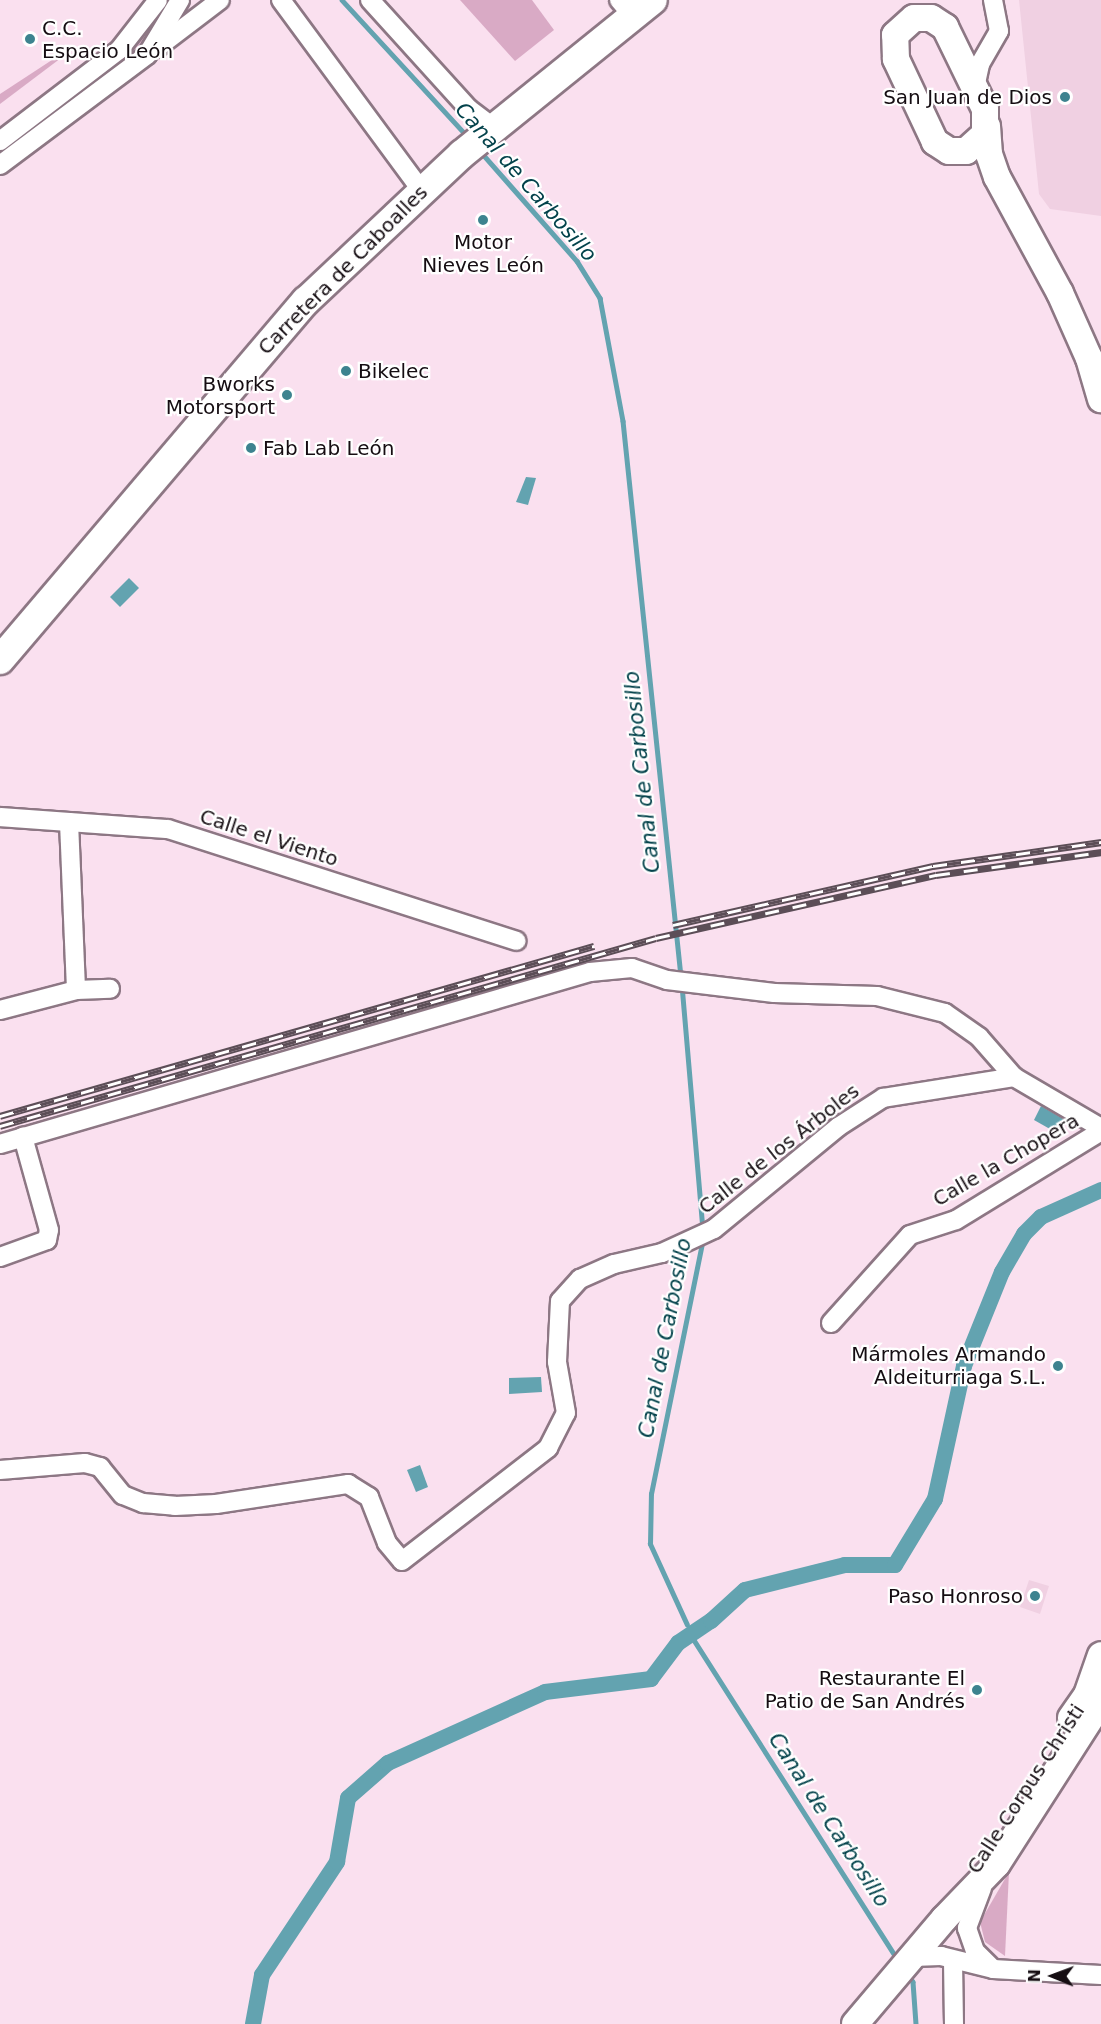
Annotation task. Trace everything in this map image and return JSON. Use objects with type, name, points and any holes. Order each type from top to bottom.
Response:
[{"type":"main road","points":[[898,0],[895,34],[896,59],[930,135],[941,147],[971,156],[997,177]]},
{"type":"main road","points":[[905,0],[945,27],[954,45],[975,88],[987,126],[989,154],[997,177],[1060,293],[1089,358],[1101,399]]},
{"type":"main road","name":"Carretera de Caboalles","points":[[0,660],[306,301],[421,190],[635,5]]},
{"type":"main road","points":[[895,34],[914,18],[931,18]]},
{"type":"main road","points":[[958,152],[974,147],[987,126]]},
{"type":"main road","name":"Calle Corpus Christi","points":[[944,1919],[1087,1695],[1101,1655]]},
{"type":"main road","name":"Calle Corpus Christi","points":[[855,2024],[944,1919],[997,1864],[1101,1702]]},
{"type":"street","points":[[0,141],[119,50],[158,0]]},
{"type":"street","points":[[147,55],[182,0],[197,7],[216,3]]},
{"type":"street","points":[[281,0],[421,190]]},
{"type":"street","points":[[370,0],[469,109],[481,138]]},
{"type":"street","points":[[975,88],[980,64],[994,43],[1000,24],[993,0]]},
{"type":"street","points":[[0,165],[216,3]]},
{"type":"street","points":[[954,45],[969,51],[994,43]]},
{"type":"street","name":"Calle el Viento","points":[[0,817],[168,829],[516,942]]},
{"type":"street","points":[[69,822],[76,990]]},
{"type":"street","points":[[0,1144],[590,972],[632,968],[667,980],[692,981],[774,993],[877,996],[945,1013],[979,1037],[1014,1077],[1101,1129]]},
{"type":"street","points":[[0,1010],[76,990],[110,989]]},
{"type":"street","name":"Calle de los Árboles","points":[[0,1470],[85,1463],[100,1467],[123,1495],[143,1503],[175,1506],[216,1504],[348,1484],[369,1497],[387,1543],[402,1561],[548,1448],[566,1413],[557,1362],[560,1301],[580,1279],[614,1264],[662,1253],[714,1229],[838,1126],[883,1098],[1014,1077]]},
{"type":"street","name":"Calle la Chopera","points":[[831,1323],[910,1235],[956,1220],[1101,1129]]},
{"type":"street","points":[[0,1257],[47,1240],[49,1230],[23,1137]]},
{"type":"street","points":[[993,1969],[975,1951],[967,1928],[978,1895],[997,1864]]},
{"type":"street","points":[[906,1963],[942,1956],[954,1961],[993,1969],[1101,1975]]},
{"type":"street","points":[[954,1961],[954,2024]]},
{"type":"shaded area","points":[[165,0],[169,0],[162,14],[133,54],[77,96],[131,51]]},
{"type":"shaded area","points":[[460,0],[532,0],[554,30],[515,61]]},
{"type":"shaded area","name":"San Juan de Dios","points":[[1019,0],[1101,0],[1101,216],[1050,209],[1039,194]]},
{"type":"shaded area","points":[[55,58],[61,58],[0,104],[0,94]]},
{"type":"shaded area","name":"Paso Honroso","points":[[1029,1580],[1049,1586],[1040,1614],[1020,1607]]},
{"type":"shaded area","points":[[1009,1872],[1005,1956],[985,1942],[980,1922]]},
{"type":"water","points":[[526,477],[536,478],[528,505],[516,502]]},
{"type":"water","points":[[129,578],[139,588],[120,607],[110,597]]},
{"type":"water","points":[[1041,1106],[1065,1120],[1057,1133],[1034,1120]]},
{"type":"water","points":[[541,1377],[542,1392],[509,1394],[509,1378]]},
{"type":"water","points":[[420,1465],[428,1487],[416,1492],[407,1470]]},
{"type":"waterway","name":"Canal de Carbosillo","points":[[342,0],[469,138]]},
{"type":"waterway","name":"Canal de Carbosillo","points":[[480,151],[577,261],[600,298],[623,421],[681,977]]},
{"type":"waterway","name":"Canal de Carbosillo","points":[[682,985],[703,1228]]},
{"type":"waterway","points":[[253,2024],[262,1975],[337,1862],[348,1798],[388,1763],[545,1692],[651,1679],[678,1643],[711,1621],[745,1590],[845,1565],[895,1565],[935,1499],[964,1366],[1002,1272],[1024,1234],[1041,1217],[1101,1190]]},
{"type":"waterway","name":"Canal de Carbosillo","points":[[687,1625],[650,1544],[651,1494],[703,1239]]},
{"type":"waterway","name":"Canal de Carbosillo","points":[[694,1640],[898,1960]]},
{"type":"waterway","name":"Canal de Carbosillo","points":[[908,1974],[913,1982],[916,2024]]},
{"type":"railway","points":[[673,925],[933,866],[1101,842]]},
{"type":"railway","points":[[0,1126],[656,938],[936,875],[1101,852]]},
{"type":"railway","points":[[0,1116],[594,946]]},
{"type":"place","name":"C.C. Espacio León","points":[[30,39]]},
{"type":"place","name":"San Juan de Dios","points":[[1065,97]]},
{"type":"place","name":"Motor Nieves León","points":[[483,220]]},
{"type":"place","name":"Bikelec","points":[[346,371]]},
{"type":"place","name":"Bworks Motorsport","points":[[287,395]]},
{"type":"place","name":"Fab Lab León","points":[[251,448]]},
{"type":"place","name":"Mármoles Armando Aldeiturriaga S.L.","points":[[1058,1366]]},
{"type":"place","name":"Paso Honroso","points":[[1035,1596]]},
{"type":"place","name":"Restaurante El Patio de San Andrés","points":[[977,1690]]}]
